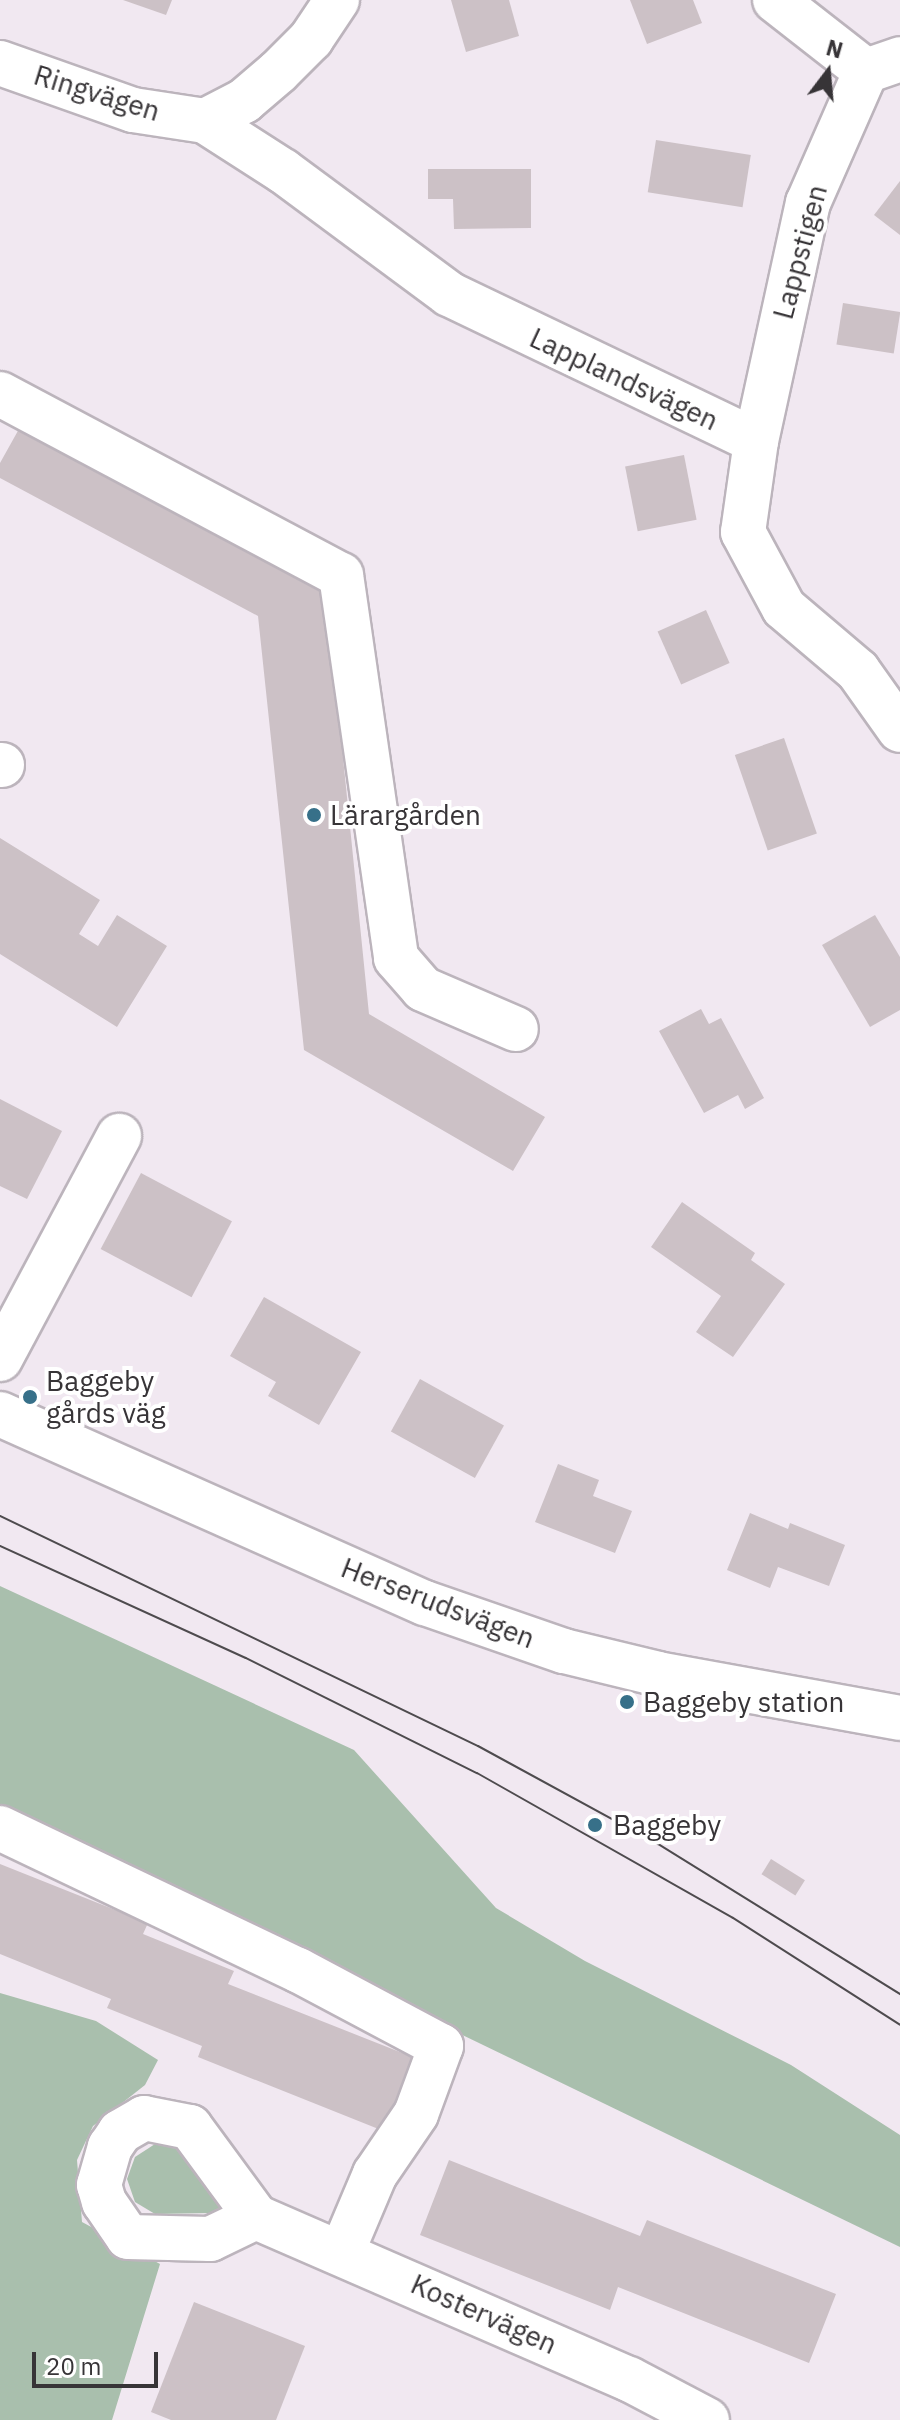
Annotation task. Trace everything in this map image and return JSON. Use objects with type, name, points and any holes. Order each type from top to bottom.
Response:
[{"type":"street","points":[[205,121],[244,101],[278,72],[311,39],[337,0]]},
{"type":"street","name":"Lappstigen","points":[[756,441],[808,203],[883,65],[775,0]]},
{"type":"street","name":"Ringvägen","points":[[0,63],[133,110],[205,121]]},
{"type":"street","name":"Lapplandsvägen","points":[[205,121],[283,171],[449,294],[756,441]]},
{"type":"street","points":[[0,394],[341,575],[396,958],[423,989],[516,1029]]},
{"type":"street","points":[[756,441],[743,532],[784,608],[858,671],[900,730]]},
{"type":"street","points":[[0,1359],[119,1136]]},
{"type":"street","name":"Herserudsvägen","points":[[0,1414],[425,1603],[564,1651],[658,1674],[900,1718]]},
{"type":"street","points":[[0,1828],[298,1970],[441,2046],[416,2114],[375,2174],[342,2252]]},
{"type":"street","name":"Kostervägen","points":[[256,2217],[629,2379],[707,2420]]},
{"type":"green space","points":[[0,1586],[354,1750],[496,1908],[585,1961],[791,2065],[900,2135],[900,2247],[0,1811]]},
{"type":"green space","points":[[0,1993],[96,2021],[158,2060],[145,2085],[93,2126],[77,2160],[82,2222],[160,2264],[112,2420],[0,2420]]},
{"type":"green space","points":[[167,2143],[178,2147],[223,2209],[211,2213],[155,2214],[135,2202],[127,2179],[135,2157],[155,2144]]},
{"type":"building","points":[[123,0],[172,0],[166,15]]},
{"type":"building","points":[[451,0],[509,0],[519,36],[466,52]]},
{"type":"building","points":[[630,0],[693,0],[702,23],[647,44]]},
{"type":"building","points":[[656,140],[751,155],[743,207],[648,192]]},
{"type":"building","points":[[428,169],[531,169],[531,228],[454,229],[453,199],[428,199]]},
{"type":"building","points":[[900,181],[900,235],[874,215]]},
{"type":"building","points":[[843,303],[900,312],[894,354],[836,344]]},
{"type":"building","name":"Lärargården","points":[[24,420],[325,580],[369,1014],[545,1117],[513,1171],[304,1050],[258,616],[0,478],[0,463]]},
{"type":"building","points":[[684,455],[697,520],[638,531],[625,466]]},
{"type":"building","points":[[706,610],[730,663],[681,685],[658,632]]},
{"type":"building","points":[[784,738],[817,833],[768,850],[735,755]]},
{"type":"building","points":[[0,838],[100,900],[79,934],[98,946],[117,915],[167,946],[117,1027],[0,954]]},
{"type":"building","points":[[875,915],[900,957],[900,1010],[870,1027],[822,945]]},
{"type":"building","points":[[701,1009],[709,1024],[721,1018],[764,1098],[745,1109],[738,1095],[704,1113],[659,1031]]},
{"type":"building","points":[[0,1099],[62,1131],[27,1199],[0,1186]]},
{"type":"building","points":[[141,1173],[232,1221],[192,1297],[101,1249]]},
{"type":"building","points":[[682,1202],[755,1253],[751,1260],[785,1284],[733,1357],[696,1332],[721,1296],[651,1247]]},
{"type":"building","points":[[264,1297],[361,1352],[319,1425],[268,1396],[276,1382],[230,1356]]},
{"type":"building","points":[[420,1379],[504,1426],[475,1478],[391,1431]]},
{"type":"building","points":[[558,1464],[599,1480],[593,1496],[632,1511],[615,1553],[535,1522]]},
{"type":"building","points":[[750,1513],[788,1529],[790,1523],[845,1545],[829,1586],[778,1567],[770,1588],[727,1570]]},
{"type":"building","points":[[771,1859],[805,1880],[795,1895],[761,1874]]},
{"type":"building","points":[[0,1864],[148,1923],[143,1934],[234,1971],[228,1984],[415,2058],[386,2132],[198,2057],[202,2046],[107,2008],[111,1999],[0,1954]]},
{"type":"building","points":[[449,2160],[640,2236],[647,2220],[836,2294],[809,2363],[618,2287],[610,2310],[420,2235]]},
{"type":"building","points":[[194,2302],[305,2346],[276,2420],[171,2420],[151,2412]]},
{"type":"tram line","points":[[0,1516],[478,1746],[658,1844],[900,1994]]},
{"type":"tram line","points":[[0,1546],[246,1658],[477,1773],[733,1918],[900,2025]]},
{"type":"place","name":"Lärargården","points":[[314,815]]},
{"type":"place","name":"Baggeby gårds väg","points":[[30,1397]]},
{"type":"place","name":"Baggeby station","points":[[627,1702]]},
{"type":"place","name":"Baggeby","points":[[595,1825]]}]
